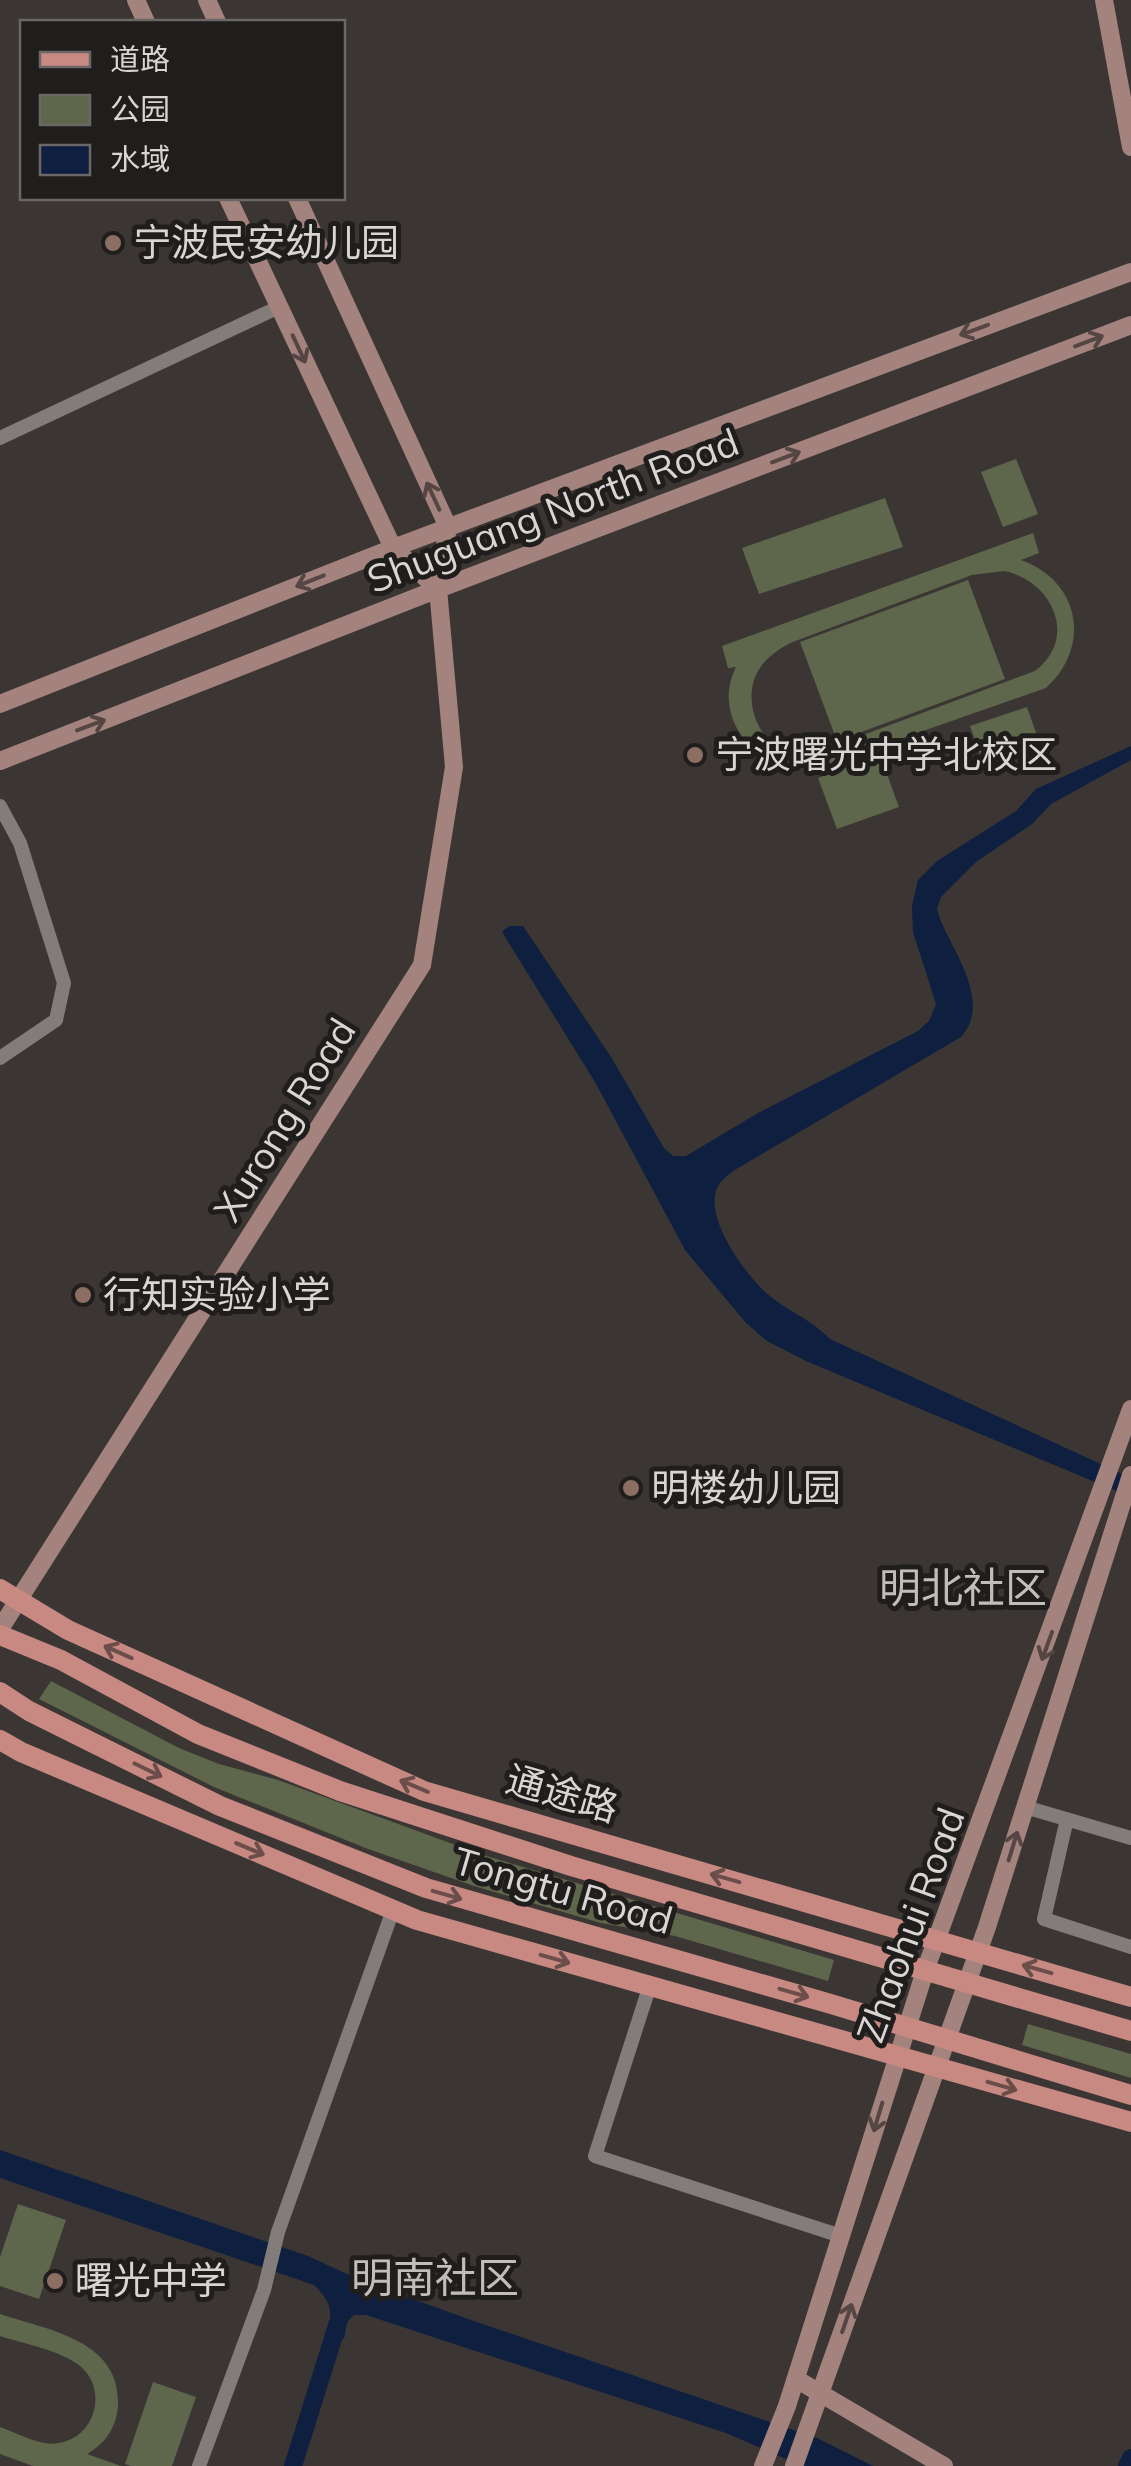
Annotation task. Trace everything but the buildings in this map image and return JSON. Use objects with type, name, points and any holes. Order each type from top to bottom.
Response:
[{"type":"main road","points":[[1104,0],[1131,146]]},
{"type":"main road","points":[[229,200],[392,548],[438,589]]},
{"type":"main road","points":[[298,200],[448,528]]},
{"type":"main road","name":"Shuguang North Road","points":[[0,704],[392,548],[1131,272]]},
{"type":"main road","name":"Shuguang North Road","points":[[0,761],[438,589],[1131,326]]},
{"type":"main road","name":"Xurong Road","points":[[0,1632],[422,965],[454,767],[438,589],[448,528]]},
{"type":"main road","name":"Zhaohui Road","points":[[763,2466],[796,2379],[925,1971],[1129,1416]]},
{"type":"main road","name":"Zhaohui Road","points":[[794,2466],[968,1983],[1131,1475]]},
{"type":"main road","name":"通途路","points":[[0,1589],[68,1630],[424,1791],[1131,1996]]},
{"type":"main road","name":"Tongtu Road","points":[[0,1632],[62,1660],[198,1734],[340,1791],[571,1866],[1131,2031]]},
{"type":"main road","name":"Tongtu Road","points":[[0,1692],[28,1711],[220,1806],[426,1888],[1131,2095]]},
{"type":"main road","points":[[0,1740],[417,1920],[1131,2122]]},
{"type":"main road","points":[[796,2379],[818,2401],[944,2466]]},
{"type":"street","points":[[0,438],[279,307]]},
{"type":"street","points":[[0,806],[20,843],[64,983],[56,1020],[0,1058]]},
{"type":"street","points":[[1025,1806],[1131,1838]]},
{"type":"street","points":[[1067,1819],[1044,1919],[1131,1947]]},
{"type":"street","points":[[199,2466],[264,2290],[278,2232],[393,1910]]},
{"type":"street","points":[[650,1986],[595,2156],[841,2236]]},
{"type":"green space","points":[[1016,459],[1038,514],[1003,527],[981,472]]},
{"type":"green space","points":[[885,498],[903,547],[759,594],[742,548]]},
{"type":"green space","points":[[1033,533],[1039,553],[1021,560],[1056,583],[1073,616],[1070,653],[1046,688],[817,768],[777,763],[746,741],[735,725],[730,707],[729,687],[736,667],[728,668],[722,646]],"holes":[[[1004,571],[1021,577],[1047,598],[1057,627],[1048,658],[1035,671],[823,750],[784,749],[758,725],[752,702],[755,678],[766,660],[790,643],[972,575]]]},
{"type":"green space","points":[[968,580],[1005,679],[837,741],[800,642]]},
{"type":"green space","points":[[1027,707],[1039,741],[982,760],[970,726]]},
{"type":"green space","points":[[880,755],[899,807],[837,829],[818,778]]},
{"type":"green space","points":[[51,1681],[179,1748],[219,1764],[278,1780],[483,1855],[834,1960],[828,1981],[675,1936],[601,1923],[474,1886],[368,1849],[214,1787],[39,1699]]},
{"type":"green space","points":[[1028,2024],[1131,2054],[1131,2078],[1022,2045]]},
{"type":"green space","points":[[18,2204],[66,2220],[39,2299],[0,2286],[0,2257]]},
{"type":"green space","points":[[0,2314],[78,2341],[107,2365],[115,2382],[117,2412],[109,2434],[87,2454],[121,2466],[33,2466],[0,2454],[0,2427],[37,2441],[59,2443],[82,2432],[94,2411],[95,2399],[89,2376],[72,2360],[0,2336]]},
{"type":"green space","points":[[153,2382],[196,2397],[172,2466],[131,2466],[125,2464]]},
{"type":"water","points":[[1131,746],[1131,760],[1051,804],[1032,824],[976,862],[941,897],[937,909],[940,919],[972,994],[970,1024],[961,1037],[733,1171],[718,1185],[714,1200],[721,1229],[747,1272],[765,1292],[830,1339],[1131,1478],[1131,1497],[806,1361],[767,1341],[746,1323],[685,1250],[595,1082],[502,932],[509,926],[523,926],[611,1057],[664,1148],[673,1156],[686,1156],[758,1113],[918,1031],[929,1021],[936,1004],[913,932],[912,906],[918,880],[937,861],[1016,811],[1036,789]]},
{"type":"water","points":[[0,2150],[308,2256],[360,2280],[471,2320],[817,2438],[873,2466],[802,2466],[726,2433],[366,2315],[354,2315],[347,2322],[344,2339],[327,2333],[329,2307],[314,2285],[0,2178]]},
{"type":"waterway","points":[[293,2466],[341,2313]]},
{"type":"waterway","points":[[1127,2466],[1131,2458]]},
{"type":"place","name":"宁波民安幼儿园","points":[[113,243]]},
{"type":"place","name":"宁波曙光中学北校区","points":[[695,755]]},
{"type":"place","name":"行知实验小学","points":[[83,1295]]},
{"type":"place","name":"明楼幼儿园","points":[[631,1488]]},
{"type":"place","name":"曙光中学","points":[[55,2281]]},
{"type":"district","name":"明北社区","points":[[963,1588]]},
{"type":"district","name":"明南社区","points":[[435,2278]]}]
